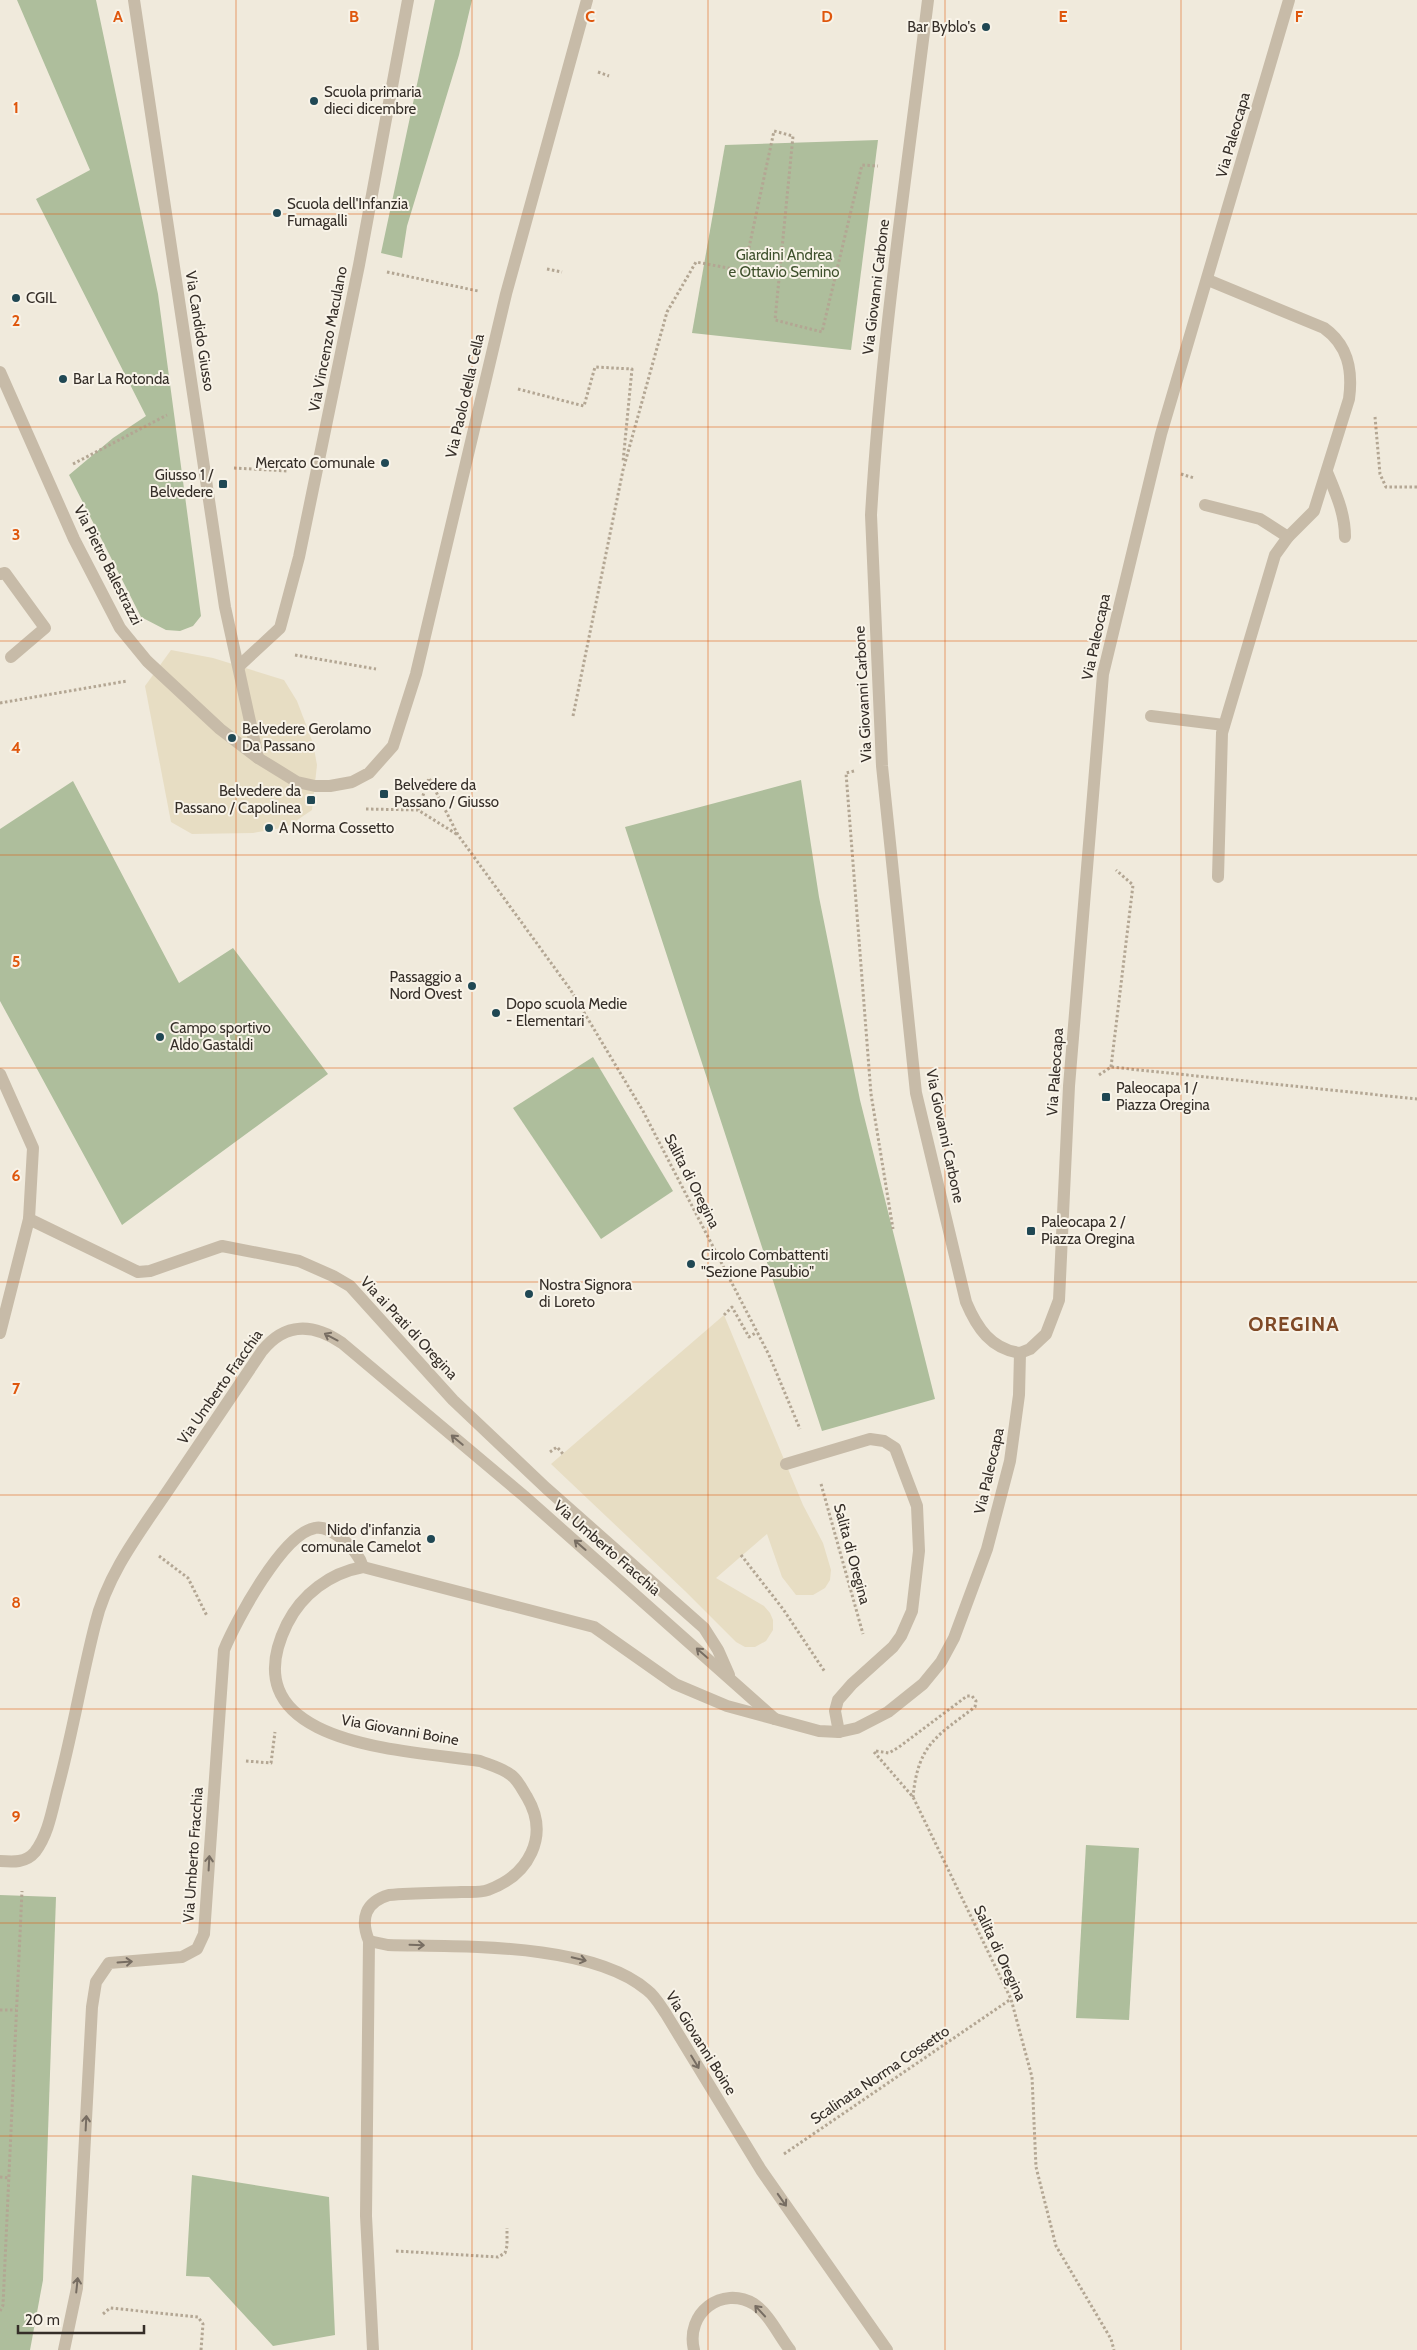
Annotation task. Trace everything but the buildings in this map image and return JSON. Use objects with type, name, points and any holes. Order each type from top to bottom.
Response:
[{"type":"street","name":"Via Candido Giusso","points":[[134,0],[226,606],[239,666]]},
{"type":"street","name":"Via Vincenzo Maculano","points":[[239,666],[280,628],[299,556],[359,265],[408,0]]},
{"type":"street","name":"Via Paolo della Cella","points":[[258,758],[297,782],[315,786],[352,782],[369,773],[393,746],[416,674],[506,294],[587,0]]},
{"type":"street","name":"Via Giovanni Carbone","points":[[928,0],[878,400],[871,507],[882,766],[916,1093],[966,1302],[974,1319],[989,1339],[999,1347],[1020,1353]]},
{"type":"street","name":"Via Paleocapa","points":[[777,1720],[819,1731],[839,1732],[867,1723],[905,1700],[932,1674],[951,1644],[987,1549],[1010,1461],[1019,1395],[1020,1353],[1030,1349],[1046,1334],[1060,1300],[1069,1086],[1103,674],[1161,434],[1208,280],[1289,0]]},
{"type":"street","points":[[1208,280],[1324,328],[1340,342],[1348,360],[1351,385],[1349,398],[1314,511],[1275,554],[1224,725],[1222,733],[1218,877]]},
{"type":"street","name":"Via Pietro Balestrazzi","points":[[0,372],[74,539],[120,628],[147,661],[199,711],[258,758]]},
{"type":"street","points":[[1327,472],[1341,504],[1345,521],[1345,537]]},
{"type":"street","points":[[1205,505],[1260,519],[1288,538]]},
{"type":"street","points":[[0,574],[5,574],[45,628],[12,657]]},
{"type":"street","points":[[239,666],[258,758]]},
{"type":"street","points":[[1151,716],[1224,725]]},
{"type":"street","points":[[0,1074],[33,1148],[29,1219],[0,1334]]},
{"type":"street","name":"Via ai Prati di Oregina","points":[[29,1219],[138,1272],[150,1271],[222,1246],[299,1261],[350,1286],[453,1400],[546,1488],[704,1628],[718,1650],[730,1678]]},
{"type":"street","name":"Via Umberto Fracchia","points":[[28,1858],[34,1852],[49,1823],[69,1748],[100,1603],[110,1581],[136,1537],[271,1339],[287,1330],[309,1329],[335,1338],[524,1496],[777,1720]]},
{"type":"street","points":[[786,1464],[812,1458],[870,1438],[884,1441],[895,1448],[916,1506],[919,1532],[912,1611],[893,1647],[852,1684],[838,1700],[835,1711],[839,1732]]},
{"type":"street","name":"Via Umberto Fracchia","points":[[64,2350],[78,2288],[92,2007],[96,1982],[109,1963],[182,1958],[197,1948],[204,1934],[224,1650],[236,1622],[265,1574],[301,1534],[314,1528],[329,1530],[352,1547],[360,1557],[363,1567]]},
{"type":"street","points":[[285,1704],[278,1690],[275,1673],[280,1641],[289,1619],[309,1594],[328,1579],[343,1571],[363,1567],[594,1627],[675,1684],[727,1706],[777,1720]]},
{"type":"street","name":"Via Giovanni Boine","points":[[285,1704],[310,1724],[332,1735],[364,1743],[480,1761],[496,1766],[511,1775],[521,1787],[534,1812],[537,1826],[533,1854],[514,1874],[486,1891],[397,1894],[381,1897],[370,1905],[366,1911],[365,1931],[369,1941],[366,2216],[373,2350]]},
{"type":"street","points":[[0,1861],[20,1861],[28,1858]]},
{"type":"street","name":"Via Giovanni Boine","points":[[369,1941],[388,1945],[542,1952],[593,1963],[637,1983],[657,2001],[761,2170],[887,2350]]},
{"type":"street","points":[[694,2350],[692,2334],[694,2324],[702,2310],[718,2301],[737,2299],[747,2301],[761,2310],[790,2350]]},
{"type":"path","points":[[598,72],[609,76]]},
{"type":"path","points":[[573,716],[623,470],[667,312],[696,262],[744,271],[774,131],[793,136],[775,320],[822,332],[862,165],[882,166]]},
{"type":"path","points":[[547,269],[562,272]]},
{"type":"path","points":[[385,271],[478,291]]},
{"type":"path","points":[[518,389],[584,406],[595,367],[632,369],[623,470]]},
{"type":"path","points":[[72,464],[174,412]]},
{"type":"path","points":[[1375,416],[1380,474],[1386,487],[1417,487]]},
{"type":"path","points":[[228,468],[291,471]]},
{"type":"path","points":[[295,655],[376,669]]},
{"type":"path","points":[[0,703],[135,680]]},
{"type":"path","points":[[882,766],[846,773],[871,1094],[893,1229]]},
{"type":"path","name":"Salita di Oregina","points":[[418,810],[429,778],[458,835],[507,901],[584,1014],[643,1111],[757,1332],[812,1458],[819,1475],[864,1638]]},
{"type":"path","points":[[363,809],[418,810],[458,835]]},
{"type":"path","points":[[1111,866],[1133,885],[1111,1068]]},
{"type":"path","points":[[1096,1077],[1111,1068],[1417,1099]]},
{"type":"path","points":[[724,1315],[732,1307],[749,1337],[757,1332]]},
{"type":"path","points":[[136,1537],[188,1578],[224,1650]]},
{"type":"path","points":[[742,1555],[783,1609],[828,1678]]},
{"type":"path","name":"Salita di Oregina","points":[[913,1797],[915,1778],[923,1756],[932,1741],[945,1728],[974,1707],[976,1701],[972,1696],[964,1697],[925,1729],[889,1753],[872,1750],[913,1797],[1011,1999],[1032,2077],[1036,2167],[1056,2246],[1112,2339],[1114,2350]]},
{"type":"path","points":[[216,1759],[271,1763],[276,1723],[285,1704]]},
{"type":"path","points":[[0,2311],[9,2178],[21,1896],[28,1858]]},
{"type":"path","name":"Scalinata Norma Cossetto","points":[[761,2170],[1011,1999]]},
{"type":"path","points":[[0,2010],[16,2010]]},
{"type":"path","points":[[0,2177],[9,2178]]},
{"type":"path","points":[[370,2282],[382,2282],[389,2277],[389,2257],[395,2252],[404,2250],[498,2257],[505,2253],[507,2228]]},
{"type":"path","points":[[102,2322],[104,2312],[110,2308],[190,2315],[202,2321],[201,2350]]},
{"type":"green space","points":[[17,0],[96,0],[158,294],[201,616],[193,626],[180,631],[166,630],[141,617],[69,475],[113,438],[146,416],[36,199],[90,170]]},
{"type":"green space","points":[[435,0],[472,0],[459,55],[407,226],[402,258],[381,253]]},
{"type":"green space","name":"Giardini Andrea e Ottavio Semino","points":[[878,140],[851,350],[692,333],[725,145]]},
{"type":"green space","points":[[801,780],[819,897],[860,1100],[935,1399],[822,1431],[625,827]]},
{"type":"green space","name":"Campo sportivo Aldo Gastaldi","points":[[73,781],[179,983],[233,948],[328,1074],[122,1225],[0,1001],[0,829]]},
{"type":"green space","points":[[593,1057],[673,1191],[601,1239],[513,1108]]},
{"type":"green space","points":[[1086,1845],[1139,1848],[1129,2020],[1076,2018]]},
{"type":"green space","points":[[0,1895],[56,1897],[43,2280],[30,2350],[0,2350]]},
{"type":"green space","points":[[192,2175],[329,2197],[335,2335],[273,2346],[209,2277],[186,2276]]},
{"type":"shaded area","name":"Belvedere Gerolamo Da Passano","points":[[171,650],[213,658],[284,680],[297,701],[313,743],[317,765],[312,810],[287,827],[253,833],[192,834],[171,822],[145,686]]},
{"type":"shaded area","points":[[724,1315],[803,1505],[823,1543],[831,1570],[830,1580],[825,1588],[813,1595],[796,1595],[782,1577],[767,1534],[716,1578],[764,1606],[770,1613],[773,1620],[773,1630],[766,1641],[755,1647],[745,1647],[736,1642],[551,1464]]},
{"type":"place","name":"Bar Byblo's","points":[[986,27]]},
{"type":"place","name":"Scuola primaria dieci dicembre","points":[[314,101]]},
{"type":"place","name":"Scuola dell'Infanzia Fumagalli","points":[[277,213]]},
{"type":"place","name":"CGIL","points":[[16,298]]},
{"type":"place","name":"Bar La Rotonda","points":[[63,379]]},
{"type":"place","name":"Mercato Comunale","points":[[385,463]]},
{"type":"place","name":"Giusso 1 / Belvedere","points":[[223,484]]},
{"type":"place","name":"Belvedere Gerolamo Da Passano","points":[[232,738]]},
{"type":"place","name":"Belvedere da Passano / Giusso","points":[[384,794]]},
{"type":"place","name":"Belvedere da Passano / Capolinea","points":[[311,800]]},
{"type":"place","name":"A Norma Cossetto","points":[[269,828]]},
{"type":"place","name":"Passaggio a Nord Ovest","points":[[472,986]]},
{"type":"place","name":"Dopo scuola Medie - Elementari","points":[[496,1013]]},
{"type":"place","name":"Campo sportivo Aldo Gastaldi","points":[[160,1037]]},
{"type":"place","name":"Paleocapa 1 / Piazza Oregina","points":[[1106,1097]]},
{"type":"place","name":"Paleocapa 2 / Piazza Oregina","points":[[1031,1231]]},
{"type":"place","name":"Circolo Combattenti \"Sezione Pasubio\"","points":[[691,1264]]},
{"type":"place","name":"Nostra Signora di Loreto","points":[[529,1294]]},
{"type":"place","name":"Nido d'infanzia comunale Camelot","points":[[431,1539]]},
{"type":"district","name":"OREGINA","points":[[1294,1324]]}]
